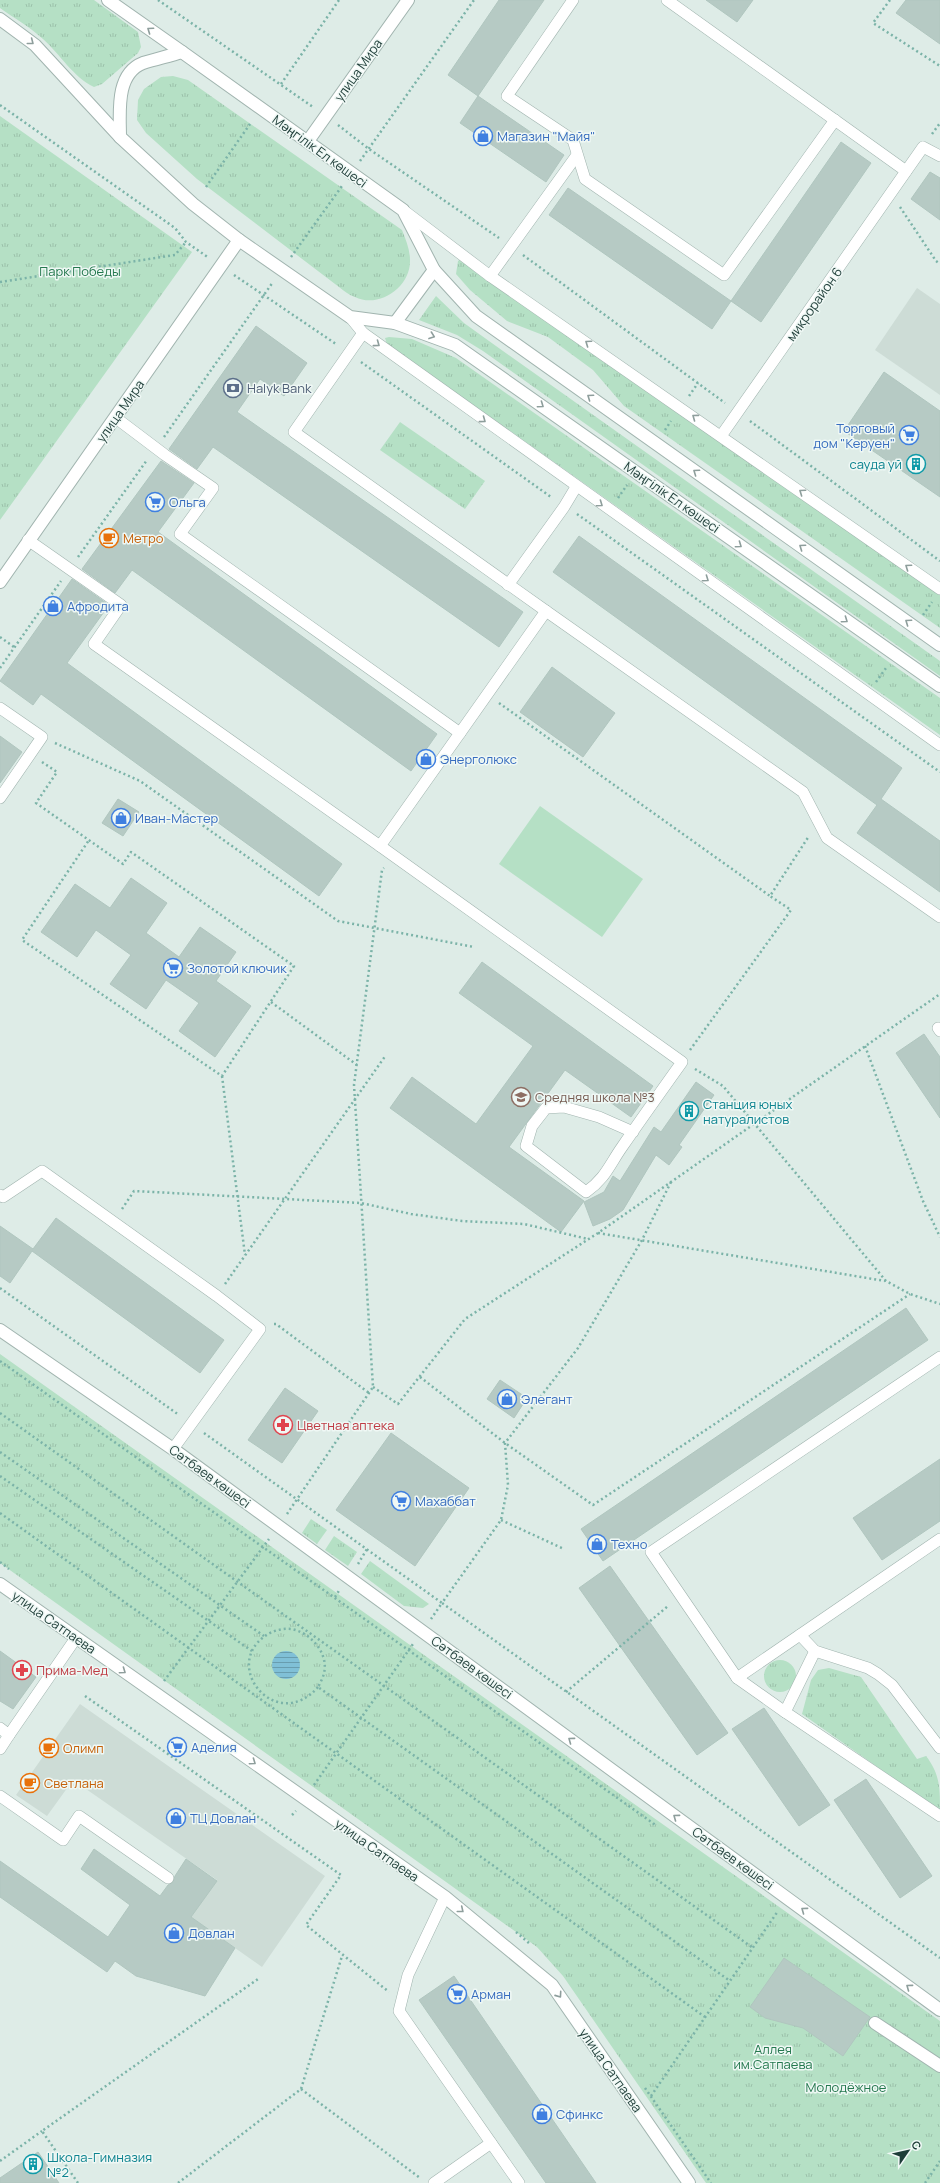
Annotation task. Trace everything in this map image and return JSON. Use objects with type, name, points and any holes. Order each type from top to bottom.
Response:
[{"type":"street","name":"Мәңгілік Ел көшесі","points":[[108,0],[403,210],[434,270],[476,316],[940,645]]},
{"type":"street","name":"улица Мира","points":[[308,141],[408,0]]},
{"type":"street","name":"Мәңгілік Ел көшесі","points":[[0,19],[35,45],[120,138],[193,204],[239,240],[350,317],[395,323],[455,345],[940,686]]},
{"type":"street","points":[[120,138],[120,92],[129,75],[142,64],[182,52]]},
{"type":"street","name":"улица Мира","points":[[0,582],[239,240]]},
{"type":"street","points":[[395,323],[434,270]]},
{"type":"street","name":"Сәтбаев көшесі","points":[[0,1330],[173,1449],[940,2010]]},
{"type":"street","name":"улица Сатпаева","points":[[0,1584],[445,1897],[552,1985],[689,2183]]},
{"type":"street","points":[[875,2023],[940,2066]]},
{"type":"lane","points":[[573,0],[507,96],[574,140],[585,179],[724,275],[835,120]]},
{"type":"lane","points":[[667,0],[906,171]]},
{"type":"lane","name":"микрорайон 6","points":[[721,436],[923,147],[940,156]]},
{"type":"lane","points":[[490,276],[577,155]]},
{"type":"lane","points":[[403,210],[490,276],[940,589]]},
{"type":"lane","points":[[350,317],[363,333],[576,487],[940,745]]},
{"type":"lane","points":[[363,333],[294,432],[508,585],[803,792],[827,838],[940,917]]},
{"type":"lane","points":[[116,418],[157,447],[165,455],[213,488],[180,534],[460,733]]},
{"type":"lane","points":[[508,585],[564,507],[576,487]]},
{"type":"lane","points":[[28,540],[121,605],[94,644],[682,1062],[599,1183],[586,1192],[526,1146],[532,1126],[546,1108],[564,1106],[599,1117],[633,1132]]},
{"type":"lane","points":[[380,846],[546,611]]},
{"type":"lane","points":[[0,708],[42,737],[0,798]]},
{"type":"lane","points":[[0,1195],[3,1197],[42,1171],[217,1296],[260,1329],[173,1449]]},
{"type":"lane","points":[[940,1357],[651,1552],[738,1678],[785,1712],[940,1816]]},
{"type":"lane","points":[[738,1678],[940,1539]]},
{"type":"lane","points":[[800,1635],[815,1651],[868,1668],[892,1685],[940,1748]]},
{"type":"lane","points":[[0,1748],[76,1638]]},
{"type":"lane","points":[[785,1712],[815,1651]]},
{"type":"lane","points":[[0,1728],[10,1735]]},
{"type":"lane","points":[[0,1796],[63,1840],[79,1816],[168,1878]]},
{"type":"lane","points":[[445,1897],[408,1975],[399,2011],[519,2183]]},
{"type":"lane","points":[[434,2183],[491,2143]]},
{"type":"path","points":[[158,0],[281,84],[326,116],[368,149],[511,246],[940,561]]},
{"type":"path","points":[[281,84],[339,0]]},
{"type":"path","points":[[0,668],[474,0]]},
{"type":"path","points":[[890,0],[873,24],[940,66]]},
{"type":"path","points":[[0,105],[175,228]]},
{"type":"path","points":[[206,187],[250,124]]},
{"type":"path","points":[[891,193],[936,261],[940,264]]},
{"type":"path","points":[[0,282],[175,255],[186,242]]},
{"type":"path","points":[[0,637],[14,647]]},
{"type":"path","points":[[487,695],[791,910],[682,1062],[723,1086],[886,1282]]},
{"type":"path","points":[[42,737],[140,781],[338,921],[474,947]]},
{"type":"path","points":[[30,754],[58,772],[36,803],[123,864],[131,852],[294,966],[222,1076],[245,1255]]},
{"type":"path","points":[[770,896],[819,823]]},
{"type":"path","points":[[89,840],[22,940],[222,1076]]},
{"type":"path","points":[[155,1693],[279,1526],[373,1387],[354,1085],[382,870],[392,856]]},
{"type":"path","points":[[373,1387],[398,1404],[465,1320],[598,1233],[940,994]]},
{"type":"path","points":[[271,1002],[357,1066]]},
{"type":"path","points":[[865,1046],[923,1201],[940,1237]]},
{"type":"path","points":[[217,1296],[355,1097],[386,1055]]},
{"type":"path","points":[[671,1182],[642,1240],[578,1348],[505,1443],[508,1485],[502,1520],[442,1603],[940,1958]]},
{"type":"path","points":[[113,1222],[134,1191],[361,1203],[411,1214],[462,1221],[524,1224],[588,1239]]},
{"type":"path","points":[[598,1233],[886,1282],[910,1294],[940,1304]]},
{"type":"path","points":[[420,1377],[505,1443],[593,1505],[910,1294]]},
{"type":"path","points":[[260,1329],[276,1324],[369,1393]]},
{"type":"path","points":[[0,1361],[662,1829]]},
{"type":"path","points":[[0,1413],[753,1948]]},
{"type":"path","points":[[0,1452],[264,1636]]},
{"type":"path","points":[[0,1476],[252,1651]]},
{"type":"path","points":[[0,1513],[705,2017]]},
{"type":"path","points":[[502,1520],[564,1549]]},
{"type":"path","points":[[566,1692],[681,1595]]},
{"type":"path","points":[[290,1629],[303,1632],[319,1647],[324,1662],[324,1672],[318,1687],[311,1695],[298,1702],[280,1704],[265,1698],[252,1681],[249,1670],[252,1651],[264,1636],[273,1631],[290,1629]]},
{"type":"path","points":[[318,1687],[730,1981]]},
{"type":"path","points":[[85,1696],[341,1875],[306,1925],[342,1956],[401,2002]]},
{"type":"path","points":[[772,1906],[784,1916]]},
{"type":"path","points":[[651,2096],[778,1911]]},
{"type":"path","points":[[178,2183],[301,2089],[342,1956]]},
{"type":"path","points":[[0,2161],[258,1979]]},
{"type":"path","points":[[301,2089],[427,2183]]},
{"type":"path","points":[[42,2131],[78,2183]]},
{"type":"path","points":[[925,2183],[940,2161]]},
{"type":"shaded area","points":[[917,288],[940,304],[940,395],[875,350]]},
{"type":"shaded area","points":[[80,1704],[325,1876],[262,1967],[191,1917],[217,1880],[73,1780],[47,1816],[16,1795]]},
{"type":"green space","points":[[0,0],[94,0],[138,32],[141,47],[138,53],[102,84],[94,87],[86,83],[73,71],[38,35],[0,8]]},
{"type":"green space","points":[[173,76],[188,80],[402,230],[409,249],[410,260],[409,270],[399,287],[383,298],[374,300],[364,300],[349,294],[197,179],[146,133],[137,120],[138,100],[144,89],[161,77]]},
{"type":"green space","name":"Парк Победы","points":[[0,116],[192,252],[0,520]]},
{"type":"green space","points":[[462,258],[490,276],[940,595],[940,628],[624,406],[593,370],[548,337],[507,321],[470,290],[456,274],[458,261]]},
{"type":"green space","points":[[436,296],[464,323],[940,661],[940,676],[483,351],[457,335],[419,320]]},
{"type":"green space","points":[[385,338],[412,339],[456,358],[940,698],[940,735],[387,344]]},
{"type":"green space","points":[[400,422],[485,481],[465,509],[380,450]]},
{"type":"green space","points":[[540,806],[643,879],[602,937],[499,864]]},
{"type":"green space","name":"Аллея им.Сатпаева","points":[[0,1354],[940,2021],[940,2183],[706,2183],[563,1976],[537,1947],[0,1563]]},
{"type":"green space","points":[[311,1519],[327,1530],[317,1544],[302,1533]]},
{"type":"green space","points":[[334,1536],[357,1552],[348,1566],[325,1550]]},
{"type":"green space","points":[[370,1561],[429,1604],[423,1608],[404,1606],[361,1574]]},
{"type":"green space","points":[[777,1660],[783,1660],[793,1667],[796,1676],[795,1682],[789,1689],[783,1692],[777,1692],[767,1685],[764,1679],[764,1673],[771,1663]]},
{"type":"green space","points":[[829,1668],[861,1677],[917,1759],[926,1756],[937,1775],[940,1795],[940,1811],[802,1714],[811,1680],[818,1670]]},
{"type":"water","points":[[286,1651],[296,1655],[300,1665],[296,1675],[286,1679],[276,1675],[272,1665],[276,1655]]},
{"type":"building","points":[[499,0],[544,0],[478,96],[448,75]]},
{"type":"building","points":[[706,0],[753,0],[737,22]]},
{"type":"building","points":[[906,0],[940,0],[940,44],[896,13]]},
{"type":"building","points":[[478,96],[564,155],[546,182],[460,123]]},
{"type":"building","points":[[841,142],[871,163],[761,322],[731,301]]},
{"type":"building","points":[[930,172],[940,178],[940,220],[911,199]]},
{"type":"building","points":[[568,188],[731,301],[712,329],[549,215]]},
{"type":"building","points":[[256,326],[307,363],[284,396],[260,379],[237,412],[523,612],[499,647],[213,447],[197,469],[169,449]]},
{"type":"building","name":"сауда уй","points":[[884,372],[940,411],[940,497],[844,431]]},
{"type":"building","points":[[161,461],[194,483],[158,532],[437,734],[411,771],[132,570],[115,593],[82,569]]},
{"type":"building","points":[[579,536],[902,768],[881,799],[940,841],[940,892],[857,833],[877,805],[553,572]]},
{"type":"building","points":[[72,579],[109,605],[67,663],[342,864],[319,896],[41,694],[33,705],[0,681]]},
{"type":"building","points":[[552,667],[615,713],[583,757],[520,712]]},
{"type":"building","points":[[0,736],[22,752],[0,783]]},
{"type":"building","name":"Иван-Мастер","points":[[118,799],[139,812],[123,836],[102,823]]},
{"type":"building","name":"Золотой ключик","points":[[131,878],[167,903],[146,933],[179,957],[200,927],[236,952],[216,981],[251,1006],[215,1057],[179,1031],[199,1003],[166,980],[146,1009],[110,984],[131,955],[96,930],[77,957],[41,932],[75,884],[110,908]]},
{"type":"building","name":"Средняя школа №3","points":[[482,962],[653,1086],[631,1117],[565,1070],[509,1147],[584,1201],[561,1232],[390,1108],[412,1077],[476,1124],[533,1046],[459,993]]},
{"type":"building","points":[[924,1034],[940,1057],[940,1118],[896,1053]]},
{"type":"building","points":[[696,1082],[714,1095],[679,1145],[682,1147],[669,1165],[656,1155],[623,1210],[610,1219],[593,1226],[584,1202],[604,1192],[613,1176],[620,1181],[654,1127],[661,1132]]},
{"type":"building","points":[[56,1218],[224,1340],[200,1373],[32,1251],[10,1283],[0,1276],[0,1226],[33,1249]]},
{"type":"building","points":[[906,1308],[928,1340],[603,1561],[581,1529]]},
{"type":"building","name":"Элегант","points":[[500,1380],[527,1398],[514,1418],[487,1399]]},
{"type":"building","name":"Цветная аптека","points":[[285,1388],[318,1411],[282,1463],[248,1440]]},
{"type":"building","points":[[391,1433],[469,1488],[415,1566],[336,1510]]},
{"type":"building","points":[[940,1459],[940,1521],[882,1560],[853,1518]]},
{"type":"building","points":[[610,1566],[728,1733],[697,1755],[579,1588]]},
{"type":"building","points":[[0,1651],[36,1677],[13,1709],[0,1701]]},
{"type":"building","points":[[764,1708],[830,1805],[799,1826],[732,1729]]},
{"type":"building","points":[[866,1779],[932,1876],[900,1898],[834,1800]]},
{"type":"building","points":[[94,1849],[160,1896],[168,1885],[173,1882],[175,1876],[186,1859],[217,1881],[191,1917],[235,1948],[205,1996],[136,1976],[115,1961],[107,1972],[0,1897],[0,1861],[108,1937],[130,1905],[81,1869]]},
{"type":"building","points":[[784,1958],[870,2017],[843,2056],[803,2028],[765,2018],[750,2007]]},
{"type":"building","points":[[454,1976],[596,2183],[546,2183],[419,2000]]},
{"type":"building","name":"Школа-Гимназия №2","points":[[38,2152],[59,2183],[0,2183],[0,2178]]},
{"type":"place","name":"Магазин \"Майя\"","points":[[483,136]]},
{"type":"place","name":"Halyk Bank","points":[[233,388]]},
{"type":"place","name":"Торговый дом \"Керуен\"","points":[[909,435]]},
{"type":"place","name":"сауда уй","points":[[916,464]]},
{"type":"place","name":"Ольга","points":[[155,502]]},
{"type":"place","name":"Метро","points":[[109,538]]},
{"type":"place","name":"Афродита","points":[[53,606]]},
{"type":"place","name":"Энерголюкс","points":[[426,759]]},
{"type":"place","name":"Иван-Мастер","points":[[121,818]]},
{"type":"place","name":"Золотой ключик","points":[[173,968]]},
{"type":"place","name":"Средняя школа №3","points":[[521,1097]]},
{"type":"place","name":"Станция юных натуралистов","points":[[689,1111]]},
{"type":"place","name":"Элегант","points":[[507,1399]]},
{"type":"place","name":"Цветная аптека","points":[[283,1425]]},
{"type":"place","name":"Махаббат","points":[[401,1501]]},
{"type":"place","name":"Техно","points":[[597,1544]]},
{"type":"place","name":"Прима-Мед","points":[[22,1670]]},
{"type":"place","name":"Аделия","points":[[177,1747]]},
{"type":"place","name":"Олимп","points":[[49,1748]]},
{"type":"place","name":"Светлана","points":[[30,1783]]},
{"type":"place","name":"ТЦ Довлан","points":[[176,1818]]},
{"type":"place","name":"Довлан","points":[[174,1933]]},
{"type":"place","name":"Арман","points":[[457,1994]]},
{"type":"place","name":"Сфинкс","points":[[542,2114]]},
{"type":"place","name":"Школа-Гимназия №2","points":[[33,2164]]},
{"type":"park label","name":"Молодёжное","points":[[846,2087]]}]
